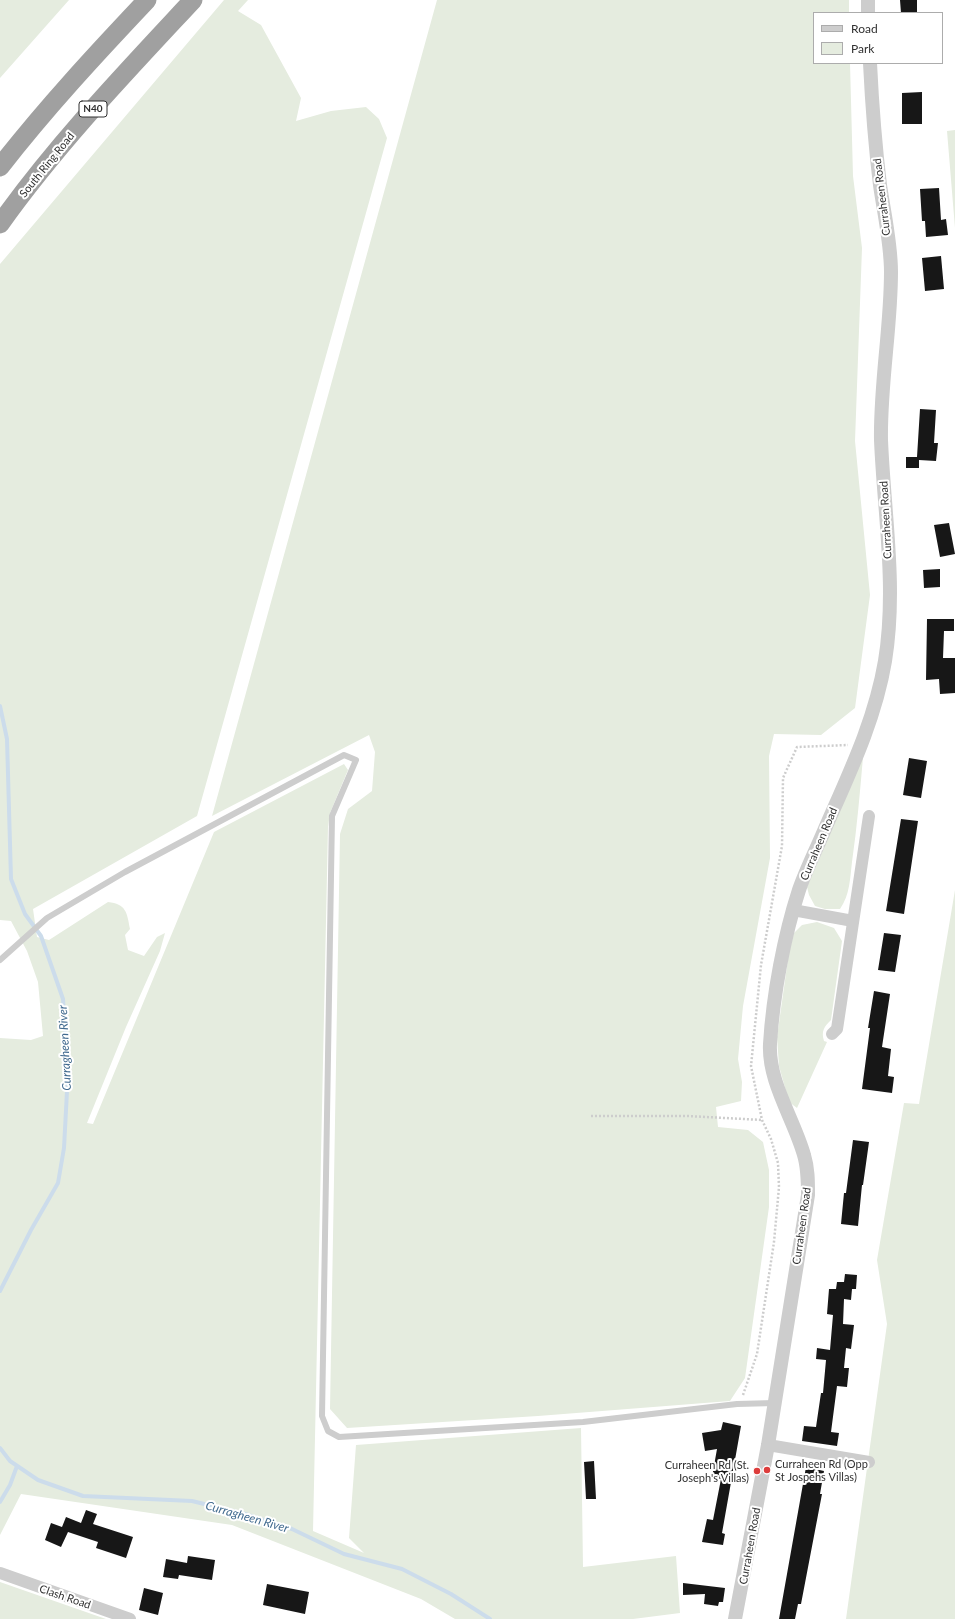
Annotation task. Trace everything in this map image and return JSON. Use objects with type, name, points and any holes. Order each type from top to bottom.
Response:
[{"type":"highway","points":[[0,167],[45,113],[147,0]]},
{"type":"highway","name":"South Ring Road","points":[[0,224],[88,114],[193,0]]},
{"type":"street","points":[[868,0],[868,12]]},
{"type":"street","name":"Curraheen Road","points":[[735,1619],[768,1445],[808,1195],[808,1174],[804,1153],[784,1104],[773,1068],[770,1049],[780,971],[793,910],[800,889],[867,730],[878,696],[890,622],[890,585],[881,432],[890,315],[891,268],[878,168],[870,64]]},
{"type":"street","points":[[832,1034],[837,1029],[869,816]]},
{"type":"street","points":[[793,910],[853,921]]},
{"type":"street","points":[[768,1445],[869,1462]]},
{"type":"street","name":"Clash Road","points":[[0,1573],[130,1619]]},
{"type":"lane","points":[[0,960],[47,918],[125,872],[344,755],[356,760],[332,816],[322,1416],[328,1431],[339,1437],[583,1422],[737,1404],[775,1404]]},
{"type":"path","points":[[591,1116],[688,1116],[762,1120]]},
{"type":"green space","points":[[0,0],[69,0],[0,78]]},
{"type":"green space","points":[[224,0],[248,0],[238,11],[261,25],[301,98],[296,121],[331,111],[366,107],[379,119],[387,138],[197,816],[33,909],[37,937],[49,940],[108,902],[119,905],[125,910],[130,929],[125,935],[128,950],[144,956],[157,937],[165,933],[160,951],[126,1027],[87,1123],[93,1124],[214,832],[344,764],[348,770],[330,813],[328,827],[313,1531],[364,1553],[349,1538],[356,1445],[581,1428],[583,1567],[676,1556],[680,1613],[633,1619],[455,1619],[421,1599],[232,1525],[21,1494],[0,1535],[0,1038],[31,1040],[43,1036],[38,982],[27,951],[11,921],[0,920],[0,264]]},
{"type":"green space","points":[[437,0],[849,0],[849,12],[813,12],[813,64],[850,64],[853,176],[862,248],[855,441],[870,595],[855,708],[821,735],[774,734],[769,756],[770,858],[743,1006],[738,1059],[742,1082],[741,1101],[716,1107],[718,1127],[748,1130],[763,1142],[769,1170],[769,1207],[745,1378],[730,1401],[538,1416],[347,1428],[330,1409],[340,834],[348,809],[372,791],[375,752],[369,735],[212,816]]},
{"type":"green space","points":[[955,130],[955,228],[947,131]]},
{"type":"green space","points":[[863,757],[860,796],[848,892],[840,909],[825,909],[815,906],[809,895],[807,887]]},
{"type":"green space","points":[[955,890],[955,1619],[846,1619],[887,1324],[877,1260],[904,1103],[919,1104]]},
{"type":"green space","points":[[817,922],[834,928],[842,941],[831,1020],[823,1032],[824,1041],[827,1042],[797,1108],[789,1102],[779,1066],[777,1037],[789,952],[794,933],[802,925]]},
{"type":"green space","points":[[0,1582],[106,1619],[0,1619]]},
{"type":"building","points":[[900,0],[917,0],[917,12],[901,12]]},
{"type":"building","points":[[922,92],[922,124],[902,124],[902,93]]},
{"type":"building","points":[[939,188],[941,220],[946,219],[948,235],[926,237],[925,221],[922,221],[920,189]]},
{"type":"building","points":[[941,256],[944,289],[925,291],[922,258]]},
{"type":"building","points":[[920,409],[936,410],[934,443],[938,443],[936,461],[919,460],[919,468],[906,468],[906,457],[917,457]]},
{"type":"building","points":[[949,523],[955,554],[940,557],[934,525]]},
{"type":"building","points":[[940,569],[940,587],[924,588],[923,570]]},
{"type":"building","points":[[927,619],[954,619],[954,631],[944,631],[943,658],[955,658],[955,693],[940,694],[939,679],[926,680]]},
{"type":"building","points":[[909,758],[927,761],[921,798],[903,795]]},
{"type":"building","points":[[901,819],[918,821],[904,914],[886,911]]},
{"type":"building","points":[[884,933],[901,935],[895,972],[878,970]]},
{"type":"building","points":[[874,991],[890,994],[882,1047],[891,1049],[888,1076],[894,1077],[892,1093],[862,1089],[870,1028],[868,1028]]},
{"type":"building","points":[[853,1140],[869,1142],[862,1185],[858,1226],[841,1224],[844,1193],[846,1193]]},
{"type":"building","points":[[845,1274],[857,1275],[856,1289],[852,1289],[851,1300],[844,1299],[843,1324],[854,1325],[851,1349],[846,1348],[844,1368],[849,1368],[847,1387],[837,1386],[831,1432],[839,1433],[837,1446],[802,1441],[804,1426],[816,1427],[821,1393],[823,1393],[826,1360],[816,1359],[817,1348],[830,1350],[833,1315],[827,1314],[829,1289],[836,1289],[837,1282],[844,1282]]},
{"type":"building","points":[[723,1422],[741,1426],[722,1533],[725,1534],[723,1545],[702,1542],[707,1519],[713,1520],[721,1479],[712,1477],[717,1449],[705,1451],[702,1433],[721,1430]]},
{"type":"building","points":[[594,1461],[596,1499],[586,1499],[584,1462]]},
{"type":"building","points":[[806,1467],[824,1471],[820,1494],[822,1494],[801,1604],[798,1604],[795,1619],[779,1619]]},
{"type":"building","points":[[86,1510],[97,1514],[93,1524],[133,1537],[126,1558],[96,1548],[98,1542],[68,1532],[61,1547],[45,1540],[51,1523],[62,1527],[66,1517],[81,1523]]},
{"type":"building","points":[[188,1556],[215,1560],[212,1580],[179,1575],[178,1579],[163,1577],[166,1559],[187,1563]]},
{"type":"building","points":[[683,1583],[725,1588],[723,1602],[719,1602],[718,1606],[704,1604],[705,1594],[683,1595]]},
{"type":"building","points":[[267,1584],[309,1592],[305,1614],[263,1605]]},
{"type":"building","points":[[144,1588],[163,1593],[158,1615],[139,1610]]},
{"type":"waterway","name":"Curragheen River","points":[[0,706],[7,739],[11,879],[25,914],[41,936],[63,999],[68,1072],[64,1148],[58,1183],[31,1230],[0,1291]]},
{"type":"waterway","name":"Curragheen River","points":[[0,1448],[10,1461],[38,1480],[83,1496],[192,1501],[245,1514],[292,1529],[344,1554],[402,1569],[451,1594],[490,1619]]},
{"type":"waterway","points":[[0,1502],[10,1485],[17,1466]]},
{"type":"place","name":"Curraheen Rd (Opp St Jospehs Villas)","points":[[767,1470]]},
{"type":"place","name":"Curraheen Rd (St. Joseph's Villas)","points":[[757,1471]]}]
